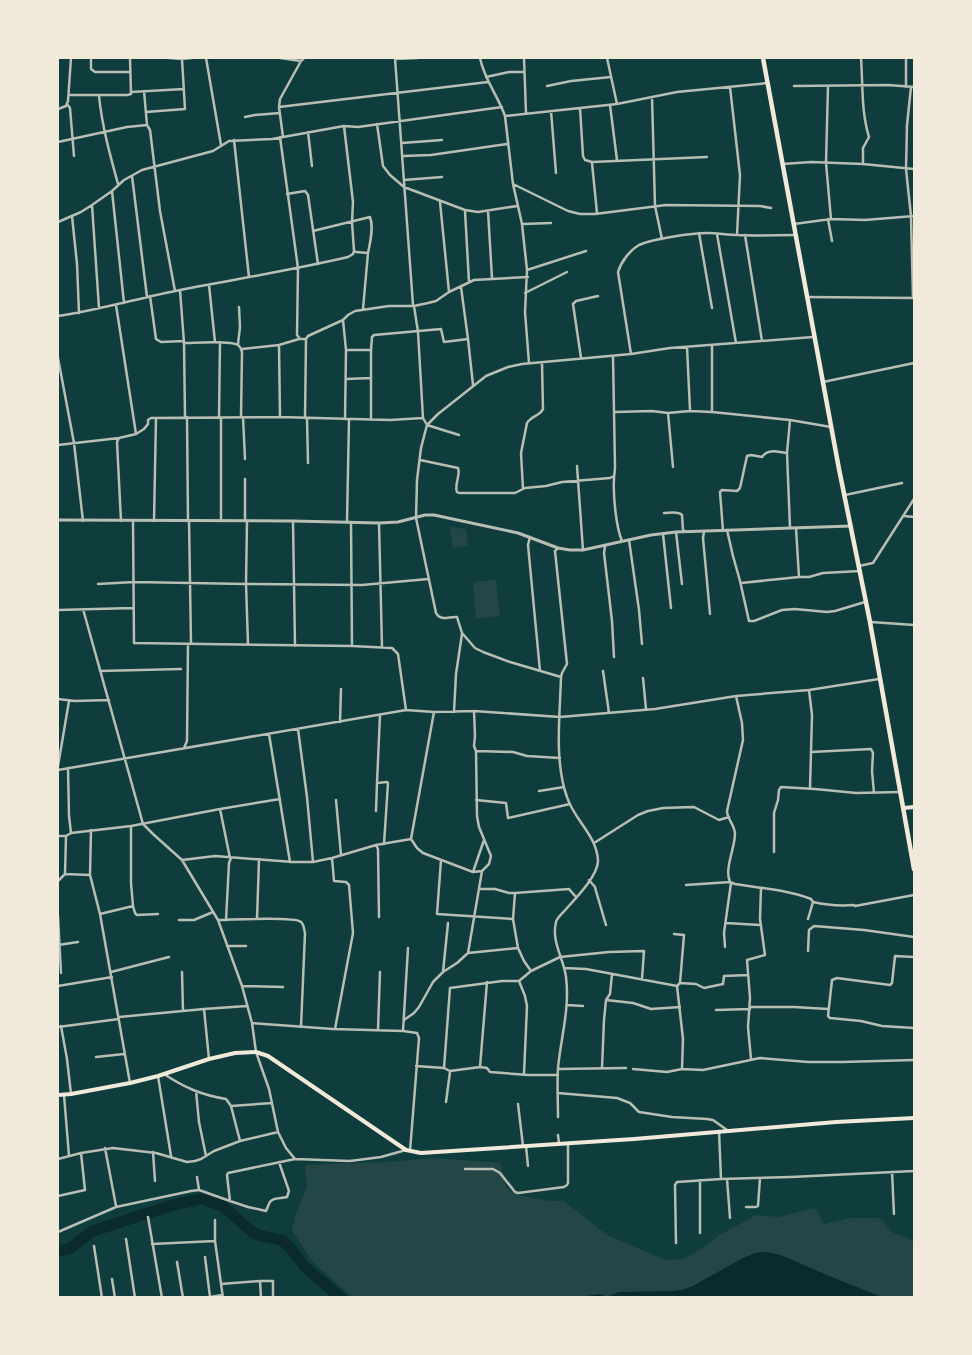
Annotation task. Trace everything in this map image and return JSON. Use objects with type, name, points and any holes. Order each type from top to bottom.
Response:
[{"type":"main road","points":[[763,58],[831,427],[860,568],[914,869]]},
{"type":"main road","points":[[904,808],[914,807]]},
{"type":"main road","points":[[58,1096],[130,1083],[235,1053],[256,1052],[268,1056],[408,1150],[421,1153],[914,1118]]},
{"type":"street","points":[[58,109],[67,104],[71,58]]},
{"type":"street","points":[[91,58],[91,69],[95,72],[130,72]]},
{"type":"street","points":[[130,58],[132,92]]},
{"type":"street","points":[[169,58],[192,58]]},
{"type":"street","points":[[206,58],[222,145]]},
{"type":"street","points":[[280,58],[301,61]]},
{"type":"street","points":[[300,339],[297,335],[298,268],[287,194],[279,107],[281,96],[304,58]]},
{"type":"street","points":[[418,58],[395,58],[413,306],[418,332],[422,418],[427,425],[459,435]]},
{"type":"street","points":[[480,58],[488,82],[505,116],[507,144],[522,224],[528,277],[524,312],[529,364]]},
{"type":"street","points":[[524,58],[526,114]]},
{"type":"street","points":[[607,58],[617,104]]},
{"type":"street","points":[[861,58],[862,92],[869,137],[863,148],[863,164]]},
{"type":"street","points":[[906,58],[906,87]]},
{"type":"street","points":[[146,112],[185,109],[182,59]]},
{"type":"street","points":[[486,77],[509,72],[525,72]]},
{"type":"street","points":[[547,86],[571,81],[611,77]]},
{"type":"street","points":[[279,107],[488,82]]},
{"type":"street","points":[[505,116],[610,105],[677,92],[768,83]]},
{"type":"street","points":[[794,86],[888,85],[913,87],[908,125],[906,169],[913,216],[914,298],[808,297]]},
{"type":"street","points":[[828,86],[826,163],[832,241]]},
{"type":"street","points":[[730,87],[740,166],[737,235]]},
{"type":"street","points":[[69,95],[128,96],[132,92],[184,89]]},
{"type":"street","points":[[144,92],[162,227],[175,291]]},
{"type":"street","points":[[99,96],[100,112],[118,184]]},
{"type":"street","points":[[652,97],[654,206],[662,239]]},
{"type":"street","points":[[67,104],[70,108],[74,156]]},
{"type":"street","points":[[610,105],[617,161]]},
{"type":"street","points":[[58,222],[92,205],[112,191],[118,184],[142,170],[213,150],[234,140],[258,140],[344,126],[358,127],[502,108]]},
{"type":"street","points":[[580,108],[583,156],[585,160],[592,162],[707,157]]},
{"type":"street","points":[[551,111],[556,173]]},
{"type":"street","points":[[245,117],[280,113]]},
{"type":"street","points":[[377,124],[383,166],[404,187],[465,210],[478,212],[518,206]]},
{"type":"street","points":[[58,142],[127,127],[147,125]]},
{"type":"street","points":[[58,316],[180,290],[318,264],[348,257],[353,254],[353,202],[344,126]]},
{"type":"street","points":[[308,132],[312,166]]},
{"type":"street","points":[[234,140],[249,278]]},
{"type":"street","points":[[402,143],[442,140]]},
{"type":"street","points":[[403,156],[431,156],[507,144]]},
{"type":"street","points":[[592,162],[597,213]]},
{"type":"street","points":[[783,164],[811,162],[863,164],[914,169]]},
{"type":"street","points":[[132,176],[148,297],[156,339],[161,342],[220,342],[238,344],[242,349],[244,459]]},
{"type":"street","points":[[404,180],[442,177]]},
{"type":"street","points":[[513,184],[574,213],[597,213],[654,206],[760,206],[771,208]]},
{"type":"street","points":[[112,191],[124,303]]},
{"type":"street","points":[[287,194],[305,191],[307,193],[318,264]]},
{"type":"street","points":[[440,202],[449,292]]},
{"type":"street","points":[[92,205],[99,308]]},
{"type":"street","points":[[465,210],[469,282]]},
{"type":"street","points":[[488,211],[492,278]]},
{"type":"street","points":[[72,216],[77,264],[79,313]]},
{"type":"street","points":[[794,224],[830,219],[865,220],[913,216]]},
{"type":"street","points":[[313,231],[364,218],[371,218],[363,309]]},
{"type":"street","points":[[522,224],[551,223]]},
{"type":"street","points":[[699,233],[712,308]]},
{"type":"street","points":[[631,354],[618,276],[619,269],[636,246],[662,239],[699,233],[746,236],[796,235]]},
{"type":"street","points":[[717,234],[736,343]]},
{"type":"street","points":[[746,236],[762,341]]},
{"type":"street","points":[[354,251],[368,253]]},
{"type":"street","points":[[527,270],[586,251]]},
{"type":"street","points":[[525,293],[566,272]]},
{"type":"street","points":[[308,463],[306,340],[309,335],[343,320],[353,312],[363,309],[413,306],[432,302],[474,280],[528,277]]},
{"type":"street","points":[[209,285],[215,342]]},
{"type":"street","points":[[461,287],[473,386]]},
{"type":"street","points":[[180,290],[184,342],[190,583],[188,741],[184,748]]},
{"type":"street","points":[[581,358],[573,304],[576,301],[598,296]]},
{"type":"street","points":[[116,305],[136,434]]},
{"type":"street","points":[[238,344],[240,327],[239,307]]},
{"type":"street","points":[[343,320],[346,350],[352,646]]},
{"type":"street","points":[[371,420],[371,350],[372,337],[374,335],[442,329],[444,342],[468,339]]},
{"type":"street","points":[[561,677],[483,652],[475,648],[462,633],[457,618],[438,616],[428,579],[416,518],[417,480],[427,425],[486,376],[508,367],[670,348],[815,337]]},
{"type":"street","points":[[242,349],[279,345],[300,339],[306,340]]},
{"type":"street","points":[[220,342],[221,521]]},
{"type":"street","points":[[279,345],[280,417]]},
{"type":"street","points":[[712,345],[712,412]]},
{"type":"street","points":[[687,347],[690,411]]},
{"type":"street","points":[[346,350],[371,350]]},
{"type":"street","points":[[612,356],[614,476],[618,529],[622,541]]},
{"type":"street","points":[[58,358],[74,443],[83,520]]},
{"type":"street","points":[[523,489],[521,453],[527,423],[529,419],[539,414],[543,409],[542,363]]},
{"type":"street","points":[[823,382],[914,363]]},
{"type":"street","points":[[346,378],[371,378]]},
{"type":"street","points":[[614,412],[712,412],[790,420],[831,427]]},
{"type":"street","points":[[668,413],[673,467]]},
{"type":"street","points":[[58,445],[119,438],[136,434],[146,427],[149,418],[280,417],[402,420],[422,418]]},
{"type":"street","points":[[154,521],[156,418]]},
{"type":"street","points":[[790,420],[787,453],[790,528]]},
{"type":"street","points":[[119,438],[117,442],[121,521]]},
{"type":"street","points":[[787,453],[768,451],[764,452],[762,456],[747,456],[740,488],[737,491],[722,490],[720,492],[725,530],[741,583],[749,621],[754,621],[773,612],[788,609],[827,612],[866,602]]},
{"type":"street","points":[[420,460],[459,468],[456,488],[459,493],[513,493],[523,489],[562,482],[610,478],[614,476]]},
{"type":"street","points":[[577,466],[583,550]]},
{"type":"street","points":[[245,480],[248,644]]},
{"type":"street","points":[[845,495],[902,483]]},
{"type":"street","points":[[741,583],[814,577],[821,573],[860,568],[873,564],[914,499]]},
{"type":"street","points":[[664,514],[681,513],[683,530],[686,532]]},
{"type":"street","points":[[58,520],[379,523],[398,522],[434,514],[530,537],[558,548],[570,550],[583,550],[676,532],[851,526]]},
{"type":"street","points":[[904,516],[914,517]]},
{"type":"street","points":[[132,521],[134,643],[392,648],[398,654],[406,710]]},
{"type":"street","points":[[293,521],[295,646]]},
{"type":"street","points":[[379,523],[382,647]]},
{"type":"street","points":[[796,528],[799,577]]},
{"type":"street","points":[[704,531],[702,538],[710,614]]},
{"type":"street","points":[[676,532],[682,584]]},
{"type":"street","points":[[663,534],[671,608]]},
{"type":"street","points":[[530,537],[528,545],[540,671]]},
{"type":"street","points":[[629,540],[642,644]]},
{"type":"street","points":[[605,546],[604,553],[614,657]]},
{"type":"street","points":[[558,548],[555,551],[567,664],[561,677],[558,741],[562,780],[570,804],[594,843],[598,866],[556,922],[555,942],[564,968],[567,987],[567,1005],[558,1069],[558,1117]]},
{"type":"street","points":[[98,584],[134,582],[351,585],[428,579]]},
{"type":"street","points":[[58,610],[133,608]]},
{"type":"street","points":[[83,609],[144,824],[182,860],[218,920],[242,986],[252,1023],[256,1052],[269,1089],[278,1132],[286,1148],[295,1159]]},
{"type":"street","points":[[870,622],[914,625]]},
{"type":"street","points":[[454,712],[456,674],[462,633]]},
{"type":"street","points":[[100,671],[181,669]]},
{"type":"street","points":[[603,671],[609,713]]},
{"type":"street","points":[[643,678],[646,710]]},
{"type":"street","points":[[58,770],[406,710],[434,712],[474,711],[560,717],[646,710],[736,696],[809,690],[880,679]]},
{"type":"street","points":[[340,722],[341,689]]},
{"type":"street","points":[[809,690],[812,715],[810,789]]},
{"type":"street","points":[[724,947],[731,883],[728,875],[735,832],[727,811],[743,740],[742,724],[736,696]]},
{"type":"street","points":[[58,698],[69,700],[109,700]]},
{"type":"street","points":[[58,766],[69,700]]},
{"type":"street","points":[[434,712],[411,839],[423,853],[473,872],[482,871],[491,860],[490,852],[478,822],[474,711]]},
{"type":"street","points":[[376,810],[380,715]]},
{"type":"street","points":[[298,729],[313,862]]},
{"type":"street","points":[[269,734],[290,862]]},
{"type":"street","points":[[811,752],[871,749],[873,753],[874,793]]},
{"type":"street","points":[[476,751],[512,752],[527,756],[560,758]]},
{"type":"street","points":[[68,768],[71,833]]},
{"type":"street","points":[[377,783],[388,783],[384,844]]},
{"type":"street","points":[[539,791],[564,787]]},
{"type":"street","points":[[774,852],[774,813],[779,788],[781,787],[856,793],[901,792]]},
{"type":"street","points":[[58,836],[144,824],[280,799]]},
{"type":"street","points":[[336,800],[341,855]]},
{"type":"street","points":[[476,800],[506,803],[508,818],[570,804]]},
{"type":"street","points":[[594,843],[638,815],[663,808],[694,807],[719,820],[729,817]]},
{"type":"street","points":[[220,809],[230,858],[226,920]]},
{"type":"street","points":[[131,826],[131,883],[135,914],[158,914]]},
{"type":"street","points":[[91,830],[90,875],[100,914],[130,1083]]},
{"type":"street","points":[[58,881],[65,874],[66,836]]},
{"type":"street","points":[[182,860],[215,856],[313,862],[376,845],[411,839]]},
{"type":"street","points":[[473,872],[484,840]]},
{"type":"street","points":[[376,845],[378,849],[380,917]]},
{"type":"street","points":[[332,858],[334,880],[349,884],[353,929],[335,1029]]},
{"type":"street","points":[[257,918],[259,859]]},
{"type":"street","points":[[441,860],[436,914],[513,919]]},
{"type":"street","points":[[468,953],[482,871]]},
{"type":"street","points":[[65,874],[90,875]]},
{"type":"street","points":[[589,880],[595,887],[606,925]]},
{"type":"street","points":[[686,885],[731,883],[803,896],[811,899],[813,902],[824,905],[845,906],[855,906],[914,895]]},
{"type":"street","points":[[751,1060],[748,1027],[750,990],[747,962],[748,960],[765,955],[760,925],[761,888]]},
{"type":"street","points":[[479,889],[495,889],[509,893],[569,889],[576,897]]},
{"type":"street","points":[[515,893],[513,919],[518,948],[531,971]]},
{"type":"street","points":[[808,919],[813,902]]},
{"type":"street","points":[[100,914],[133,906]]},
{"type":"street","points":[[179,920],[194,920],[213,912]]},
{"type":"street","points":[[58,916],[58,945],[61,973]]},
{"type":"street","points":[[218,920],[257,918],[293,920],[302,923],[304,933],[301,1027]]},
{"type":"street","points":[[726,922],[760,925]]},
{"type":"street","points":[[444,972],[448,923]]},
{"type":"street","points":[[808,951],[809,930],[814,926],[914,937]]},
{"type":"street","points":[[674,934],[684,935],[680,983],[677,986]]},
{"type":"street","points":[[58,945],[78,942]]},
{"type":"street","points":[[227,946],[246,946]]},
{"type":"street","points":[[403,1032],[408,948]]},
{"type":"street","points":[[404,1020],[419,1007],[433,982],[468,953],[518,948]]},
{"type":"street","points":[[444,1068],[449,989],[502,980],[519,981],[531,971],[560,957],[609,952],[644,951],[642,979]]},
{"type":"street","points":[[914,958],[895,956],[892,984],[890,985],[837,978],[832,980],[829,1009],[829,1017],[882,1026],[914,1028]]},
{"type":"street","points":[[111,972],[169,957]]},
{"type":"street","points":[[564,968],[586,969],[677,986]]},
{"type":"street","points":[[182,972],[183,1011]]},
{"type":"street","points":[[378,1030],[380,972]]},
{"type":"street","points":[[602,1068],[606,1000],[610,994],[612,974]]},
{"type":"street","points":[[680,983],[696,984],[704,988],[711,988],[723,984],[724,976],[726,975],[748,975]]},
{"type":"street","points":[[58,986],[112,977]]},
{"type":"street","points":[[519,981],[527,1006],[524,1074]]},
{"type":"street","points":[[480,1067],[487,982]]},
{"type":"street","points":[[242,986],[283,986]]},
{"type":"street","points":[[677,986],[683,1039],[682,1069]]},
{"type":"street","points":[[606,1000],[633,1003],[651,1008],[680,1007]]},
{"type":"street","points":[[567,1005],[583,1006]]},
{"type":"street","points":[[71,1094],[67,1059],[59,1027],[119,1018],[247,1006]]},
{"type":"street","points":[[716,1010],[794,1007],[829,1009]]},
{"type":"street","points":[[204,1010],[209,1059]]},
{"type":"street","points":[[230,1201],[228,1173],[295,1159],[350,1161],[381,1157],[408,1150],[418,1033],[252,1023]]},
{"type":"street","points":[[96,1057],[124,1054]]},
{"type":"street","points":[[633,1069],[667,1072],[682,1069],[703,1070],[767,1058],[808,1062],[914,1060]]},
{"type":"street","points":[[416,1066],[444,1068],[450,1071],[480,1067],[487,1068],[490,1072],[558,1075]]},
{"type":"street","points":[[558,1069],[626,1068]]},
{"type":"street","points":[[446,1102],[450,1071]]},
{"type":"street","points":[[164,1074],[180,1084],[207,1096],[226,1099],[231,1106],[240,1141]]},
{"type":"street","points":[[158,1076],[171,1156]]},
{"type":"street","points":[[196,1091],[198,1122],[206,1156]]},
{"type":"street","points":[[558,1092],[617,1098],[630,1103],[639,1112],[713,1120],[727,1130]]},
{"type":"street","points":[[64,1095],[69,1156]]},
{"type":"street","points":[[231,1106],[272,1103]]},
{"type":"street","points":[[518,1104],[528,1166]]},
{"type":"street","points":[[719,1131],[721,1179]]},
{"type":"street","points":[[58,1159],[105,1148],[113,1148],[153,1152],[187,1162],[201,1159],[240,1141],[278,1132]]},
{"type":"street","points":[[558,1135],[559,1144]]},
{"type":"street","points":[[465,1169],[493,1169],[500,1173],[515,1192],[518,1193],[564,1187],[568,1183],[568,1143]]},
{"type":"street","points":[[105,1148],[116,1207]]},
{"type":"street","points":[[153,1152],[155,1181]]},
{"type":"street","points":[[58,1196],[85,1190],[81,1153]]},
{"type":"street","points":[[58,1232],[116,1207],[199,1190],[248,1208],[266,1211],[271,1200],[287,1197],[289,1192],[279,1162]]},
{"type":"street","points":[[676,1243],[677,1182],[914,1171]]},
{"type":"street","points":[[892,1172],[894,1214]]},
{"type":"street","points":[[198,1177],[199,1190]]},
{"type":"street","points":[[746,1208],[758,1206],[760,1178]]},
{"type":"street","points":[[727,1179],[730,1218]]},
{"type":"street","points":[[700,1180],[700,1232]]},
{"type":"street","points":[[148,1217],[162,1298]]},
{"type":"street","points":[[205,1257],[210,1297],[223,1296],[215,1241],[215,1220]]},
{"type":"street","points":[[126,1239],[135,1298]]},
{"type":"street","points":[[152,1244],[215,1241]]},
{"type":"street","points":[[94,1246],[102,1298]]},
{"type":"street","points":[[177,1262],[183,1298]]},
{"type":"street","points":[[112,1279],[115,1298]]},
{"type":"street","points":[[221,1284],[273,1280],[274,1298]]},
{"type":"street","points":[[260,1281],[261,1298]]},
{"type":"shaded area","points":[[450,527],[466,529],[468,546],[453,548]]},
{"type":"shaded area","points":[[496,580],[500,616],[476,619],[473,582]]},
{"type":"shaded area","points":[[434,1158],[500,1163],[506,1186],[511,1192],[550,1201],[564,1201],[608,1236],[666,1260],[682,1259],[692,1255],[718,1236],[756,1215],[778,1217],[815,1208],[824,1224],[850,1218],[878,1218],[892,1232],[914,1241],[914,1297],[352,1297],[313,1262],[292,1231],[295,1216],[307,1187],[305,1165]]},
{"type":"shaded area","points":[[765,1252],[784,1256],[882,1297],[608,1297],[619,1292],[681,1290],[691,1287],[741,1259],[755,1253]]},
{"type":"shaded area","points":[[600,1294],[608,1297],[580,1297]]},
{"type":"waterway","points":[[58,1251],[69,1249],[93,1231],[173,1205],[201,1199]]},
{"type":"waterway","points":[[202,1199],[223,1206],[252,1232],[261,1236],[282,1240],[304,1266],[341,1298]]}]
